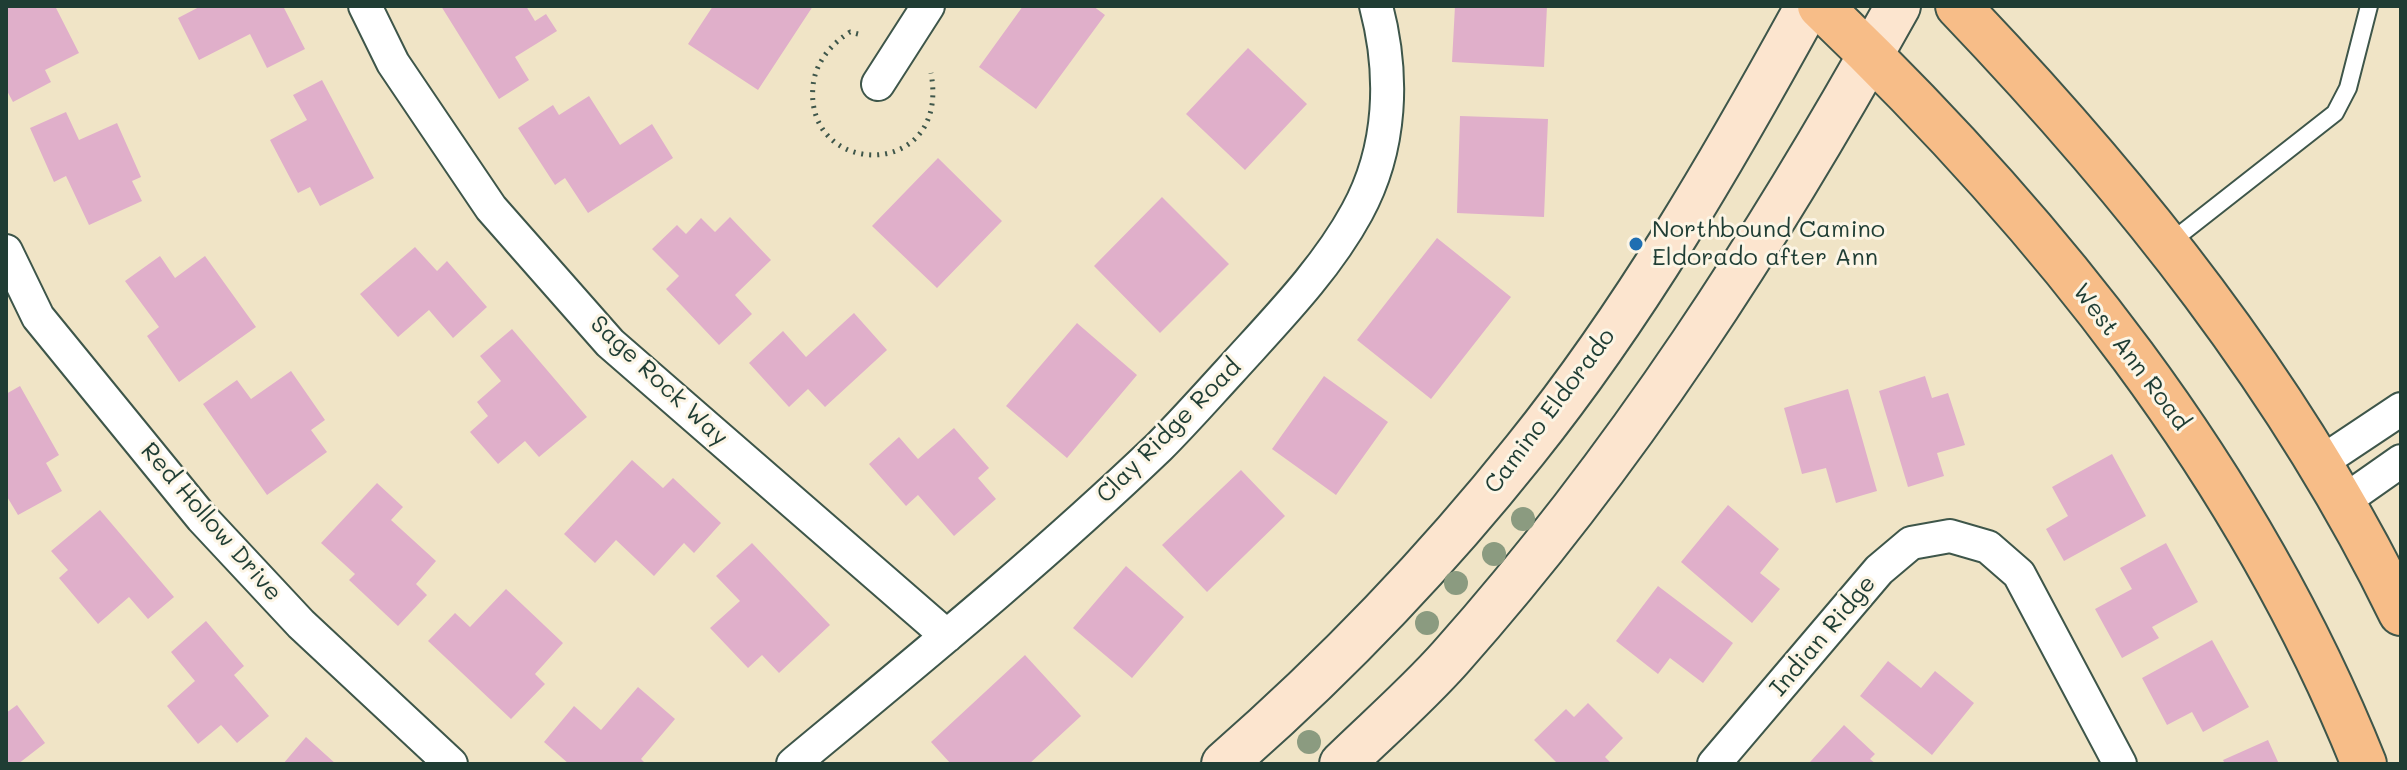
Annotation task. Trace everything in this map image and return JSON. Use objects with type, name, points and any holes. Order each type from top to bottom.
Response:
[{"type":"main road","name":"Camino Eldorado","points":[[1224,764],[1276,719],[1364,634],[1436,556],[1526,449],[1594,357],[1659,260],[1735,138],[1808,6]]},
{"type":"main road","name":"West Ann Road","points":[[1820,6],[1987,176],[2102,316],[2200,449],[2247,524],[2314,647],[2364,764]]},
{"type":"main road","points":[[1342,764],[1448,660],[1546,546],[1628,437],[1718,309],[1898,6]]},
{"type":"main road","points":[[1958,6],[2072,130],[2167,245],[2247,352],[2344,501],[2401,613]]},
{"type":"street","name":"Sage Rock Way","points":[[365,6],[393,63],[491,208],[610,343],[947,636]]},
{"type":"street","points":[[878,84],[928,6]]},
{"type":"street","name":"Clay Ridge Road","points":[[793,764],[1061,538],[1161,445],[1270,328],[1330,254],[1358,210],[1378,159],[1387,115],[1388,62],[1376,6]]},
{"type":"street","name":"Red Hollow Drive","points":[[6,251],[38,317],[202,518],[301,624],[451,764]]},
{"type":"street","points":[[2320,463],[2401,409]]},
{"type":"street","points":[[2344,501],[2401,461]]},
{"type":"street","name":"Indian Ridge","points":[[1714,764],[1879,570],[1911,543],[1950,536],[1988,547],[2019,574],[2120,764]]},
{"type":"lane","points":[[2167,245],[2335,113],[2348,88],[2369,6]]},
{"type":"path","points":[[858,34],[850,32],[836,41],[814,76],[812,97],[817,118],[828,136],[845,149],[865,155],[886,154],[906,146],[921,133],[931,114],[934,93],[931,73]]},
{"type":"building","points":[[6,6],[55,6],[79,53],[45,70],[51,82],[13,102],[6,89]]},
{"type":"building","points":[[201,6],[283,6],[305,49],[267,68],[250,34],[199,60],[178,18]]},
{"type":"building","points":[[441,6],[526,6],[535,21],[546,14],[557,31],[515,57],[529,80],[499,99]]},
{"type":"building","points":[[713,6],[813,6],[758,90],[688,44]]},
{"type":"building","points":[[1023,6],[1093,6],[1105,15],[1036,109],[979,67]]},
{"type":"building","points":[[1455,6],[1547,6],[1544,67],[1452,62]]},
{"type":"building","points":[[1248,48],[1307,104],[1245,170],[1186,114]]},
{"type":"building","points":[[322,80],[374,178],[320,206],[310,187],[298,193],[270,140],[307,120],[293,95]]},
{"type":"building","points":[[589,96],[620,145],[652,124],[673,158],[588,213],[565,178],[555,185],[518,128],[553,105],[559,115]]},
{"type":"building","points":[[66,112],[79,140],[117,123],[141,177],[132,181],[142,201],[89,225],[66,176],[54,182],[30,128]]},
{"type":"building","points":[[1460,116],[1548,119],[1544,217],[1457,213]]},
{"type":"building","points":[[938,158],[1002,221],[937,288],[872,226]]},
{"type":"building","points":[[1162,197],[1229,264],[1160,333],[1094,266]]},
{"type":"building","points":[[730,217],[771,260],[735,295],[752,314],[719,345],[666,289],[679,276],[652,249],[677,225],[686,234],[701,218],[715,232]]},
{"type":"building","points":[[1437,238],[1511,297],[1431,399],[1357,340]]},
{"type":"building","points":[[415,247],[437,271],[447,261],[487,307],[453,338],[429,310],[398,337],[360,294]]},
{"type":"building","points":[[160,256],[175,278],[205,256],[256,327],[179,382],[147,336],[159,327],[125,281]]},
{"type":"building","points":[[854,313],[887,350],[825,407],[808,389],[789,407],[749,363],[783,331],[806,357]]},
{"type":"building","points":[[1077,323],[1137,375],[1067,458],[1006,406]]},
{"type":"building","points":[[512,329],[587,417],[539,457],[525,441],[498,464],[470,432],[488,416],[477,402],[501,381],[480,356]]},
{"type":"building","points":[[291,371],[325,420],[311,430],[327,452],[267,495],[203,404],[237,380],[251,399]]},
{"type":"building","points":[[1324,376],[1388,422],[1336,495],[1272,449]]},
{"type":"building","points":[[1925,376],[1932,398],[1948,393],[1965,445],[1937,453],[1944,476],[1908,487],[1879,391]]},
{"type":"building","points":[[20,386],[59,455],[46,463],[62,491],[18,515],[6,495],[6,394]]},
{"type":"building","points":[[1848,389],[1877,491],[1836,503],[1826,468],[1802,474],[1784,408]]},
{"type":"building","points":[[954,428],[989,468],[978,478],[996,499],[954,536],[918,495],[906,506],[869,464],[899,437],[918,459]]},
{"type":"building","points":[[2112,454],[2146,516],[2064,561],[2046,529],[2068,516],[2052,487]]},
{"type":"building","points":[[632,460],[663,488],[673,478],[721,523],[694,553],[684,543],[654,576],[616,540],[595,563],[564,534]]},
{"type":"building","points":[[1241,470],[1285,516],[1207,592],[1162,545]]},
{"type":"building","points":[[377,483],[403,507],[391,520],[436,561],[416,584],[427,595],[398,626],[349,580],[355,574],[321,543]]},
{"type":"building","points":[[1728,505],[1779,549],[1760,573],[1780,589],[1752,623],[1681,562]]},
{"type":"building","points":[[100,510],[174,597],[148,619],[129,597],[98,624],[59,578],[68,570],[51,551]]},
{"type":"building","points":[[752,543],[830,625],[779,673],[762,655],[748,668],[710,628],[740,601],[716,576]]},
{"type":"building","points":[[2166,543],[2198,602],[2152,627],[2159,638],[2122,658],[2095,609],[2132,589],[2120,568]]},
{"type":"building","points":[[1126,566],[1184,617],[1132,678],[1073,628]]},
{"type":"building","points":[[1658,586],[1733,643],[1703,683],[1670,658],[1658,674],[1616,641]]},
{"type":"building","points":[[506,589],[563,643],[535,674],[545,684],[511,719],[428,641],[455,613],[470,627]]},
{"type":"building","points":[[206,621],[244,666],[234,675],[269,716],[237,743],[221,725],[198,744],[167,706],[195,681],[171,652]]},
{"type":"building","points":[[2212,640],[2249,707],[2203,732],[2192,712],[2167,725],[2142,678]]},
{"type":"building","points":[[1025,655],[1081,716],[1029,764],[951,764],[931,742]]},
{"type":"building","points":[[1888,661],[1921,688],[1935,671],[1974,703],[1932,755],[1860,696]]},
{"type":"building","points":[[638,687],[675,719],[641,759],[646,764],[569,764],[544,742],[574,706],[601,730]]},
{"type":"building","points":[[1588,703],[1623,738],[1605,757],[1612,764],[1558,764],[1534,740],[1566,709],[1574,717]]},
{"type":"building","points":[[17,705],[45,743],[18,764],[6,764],[6,713]]},
{"type":"building","points":[[1844,725],[1875,754],[1870,759],[1876,764],[1812,764],[1810,762]]},
{"type":"building","points":[[306,737],[336,764],[283,764]]},
{"type":"building","points":[[2268,740],[2279,764],[2225,764],[2223,760]]},
{"type":"place","name":"Northbound Camino Eldorado after Ann","points":[[1636,244]]}]
